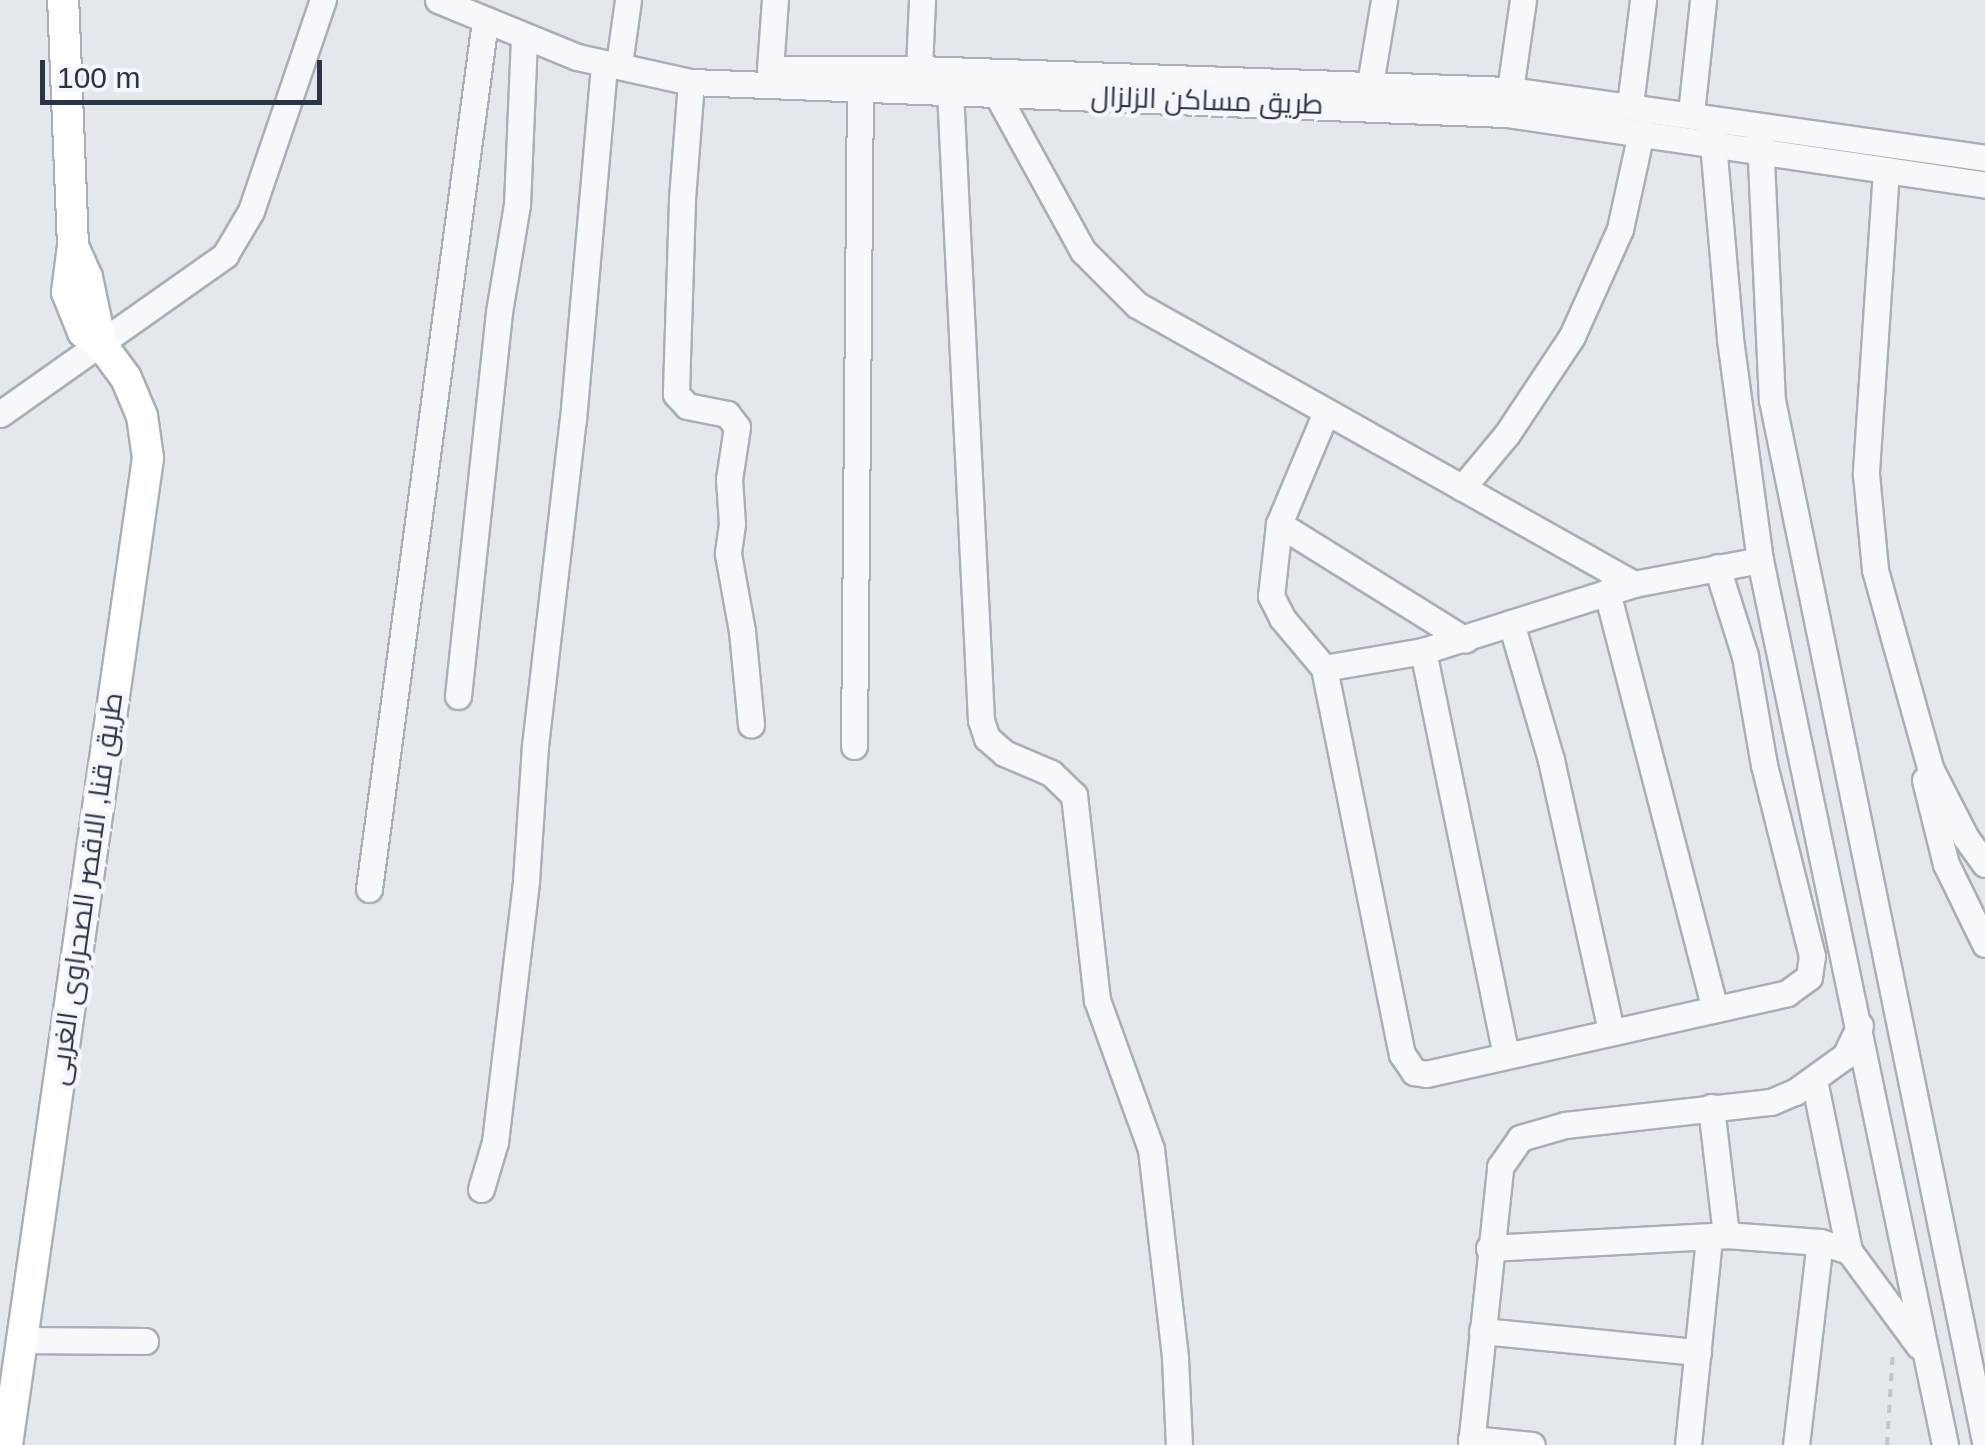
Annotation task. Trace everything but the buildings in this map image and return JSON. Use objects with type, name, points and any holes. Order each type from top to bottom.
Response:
[{"type":"main road","name":"طريق قنا, الاقصر الصحراوى الغربى","points":[[6,1445],[147,479],[142,416],[126,378],[101,344],[83,332],[70,304],[66,280],[73,246],[63,0]]},
{"type":"street","points":[[0,414],[215,263],[241,235],[323,0]]},
{"type":"street","name":"طريق مساكن الزلزال","points":[[438,0],[524,38],[691,82],[950,91],[990,82],[1370,84],[1508,102],[1641,134],[1985,184]]},
{"type":"street","name":"طريق مساكن الزلزال","points":[[463,0],[612,61],[702,70],[919,69],[990,82],[1630,106],[1985,158]]},
{"type":"street","points":[[481,1189],[495,1142],[526,880],[534,746],[612,61],[628,0]]},
{"type":"street","points":[[770,69],[775,0]]},
{"type":"street","points":[[919,69],[922,0]]},
{"type":"street","points":[[1370,84],[1384,0]]},
{"type":"street","points":[[1508,102],[1523,0]]},
{"type":"street","points":[[1630,106],[1643,0]]},
{"type":"street","points":[[1703,0],[1701,115],[1713,144],[1720,239],[1760,560],[1945,1445]]},
{"type":"street","points":[[370,889],[486,21]]},
{"type":"street","points":[[458,696],[500,312],[517,205],[524,38]]},
{"type":"street","points":[[691,82],[682,200],[676,394],[692,409],[727,414],[737,427],[729,478],[732,524],[728,554],[742,631],[751,725]]},
{"type":"street","points":[[990,82],[1083,251],[1137,305],[1634,584]]},
{"type":"street","points":[[854,746],[860,88]]},
{"type":"street","points":[[950,91],[981,720],[987,738],[1004,753],[1051,773],[1074,795],[1097,1000],[1151,1149],[1175,1358],[1179,1445]]},
{"type":"street","points":[[1759,124],[1772,400],[1985,1441]]},
{"type":"street","points":[[1462,488],[1542,386],[1581,318],[1620,229],[1641,134]]},
{"type":"street","points":[[1886,170],[1866,474],[1875,570],[1926,748],[1945,799],[1985,864]]},
{"type":"street","points":[[1720,239],[1762,240]]},
{"type":"street","points":[[1326,412],[1280,524],[1271,596],[1282,618],[1324,668],[1402,1054],[1414,1072],[1426,1074],[1715,1009],[1787,992],[1806,982],[1812,961],[1764,765],[1745,656],[1717,567]]},
{"type":"street","points":[[1280,524],[1465,640]]},
{"type":"street","points":[[1324,668],[1422,651],[1634,584],[1760,560]]},
{"type":"street","points":[[1608,592],[1715,1009]]},
{"type":"street","points":[[1512,622],[1551,760],[1611,1031]]},
{"type":"street","points":[[1422,651],[1506,1054]]},
{"type":"street","points":[[1926,748],[1923,772],[1946,864],[1985,944]]},
{"type":"street","points":[[1532,1445],[1471,1442],[1500,1167],[1520,1138],[1565,1125],[1770,1102],[1814,1080],[1845,1056],[1860,1025]]},
{"type":"street","points":[[1814,1080],[1849,1252],[1926,1354]]},
{"type":"street","points":[[1688,1445],[1698,1352],[1718,1236],[1711,1107]]},
{"type":"street","points":[[1489,1248],[1718,1236],[1820,1242],[1849,1252]]},
{"type":"street","points":[[1796,1445],[1820,1242]]},
{"type":"street","points":[[1482,1331],[1698,1352]]},
{"type":"street","points":[[19,1340],[145,1341]]},
{"type":"path","points":[[1887,1445],[1893,1350]]}]
